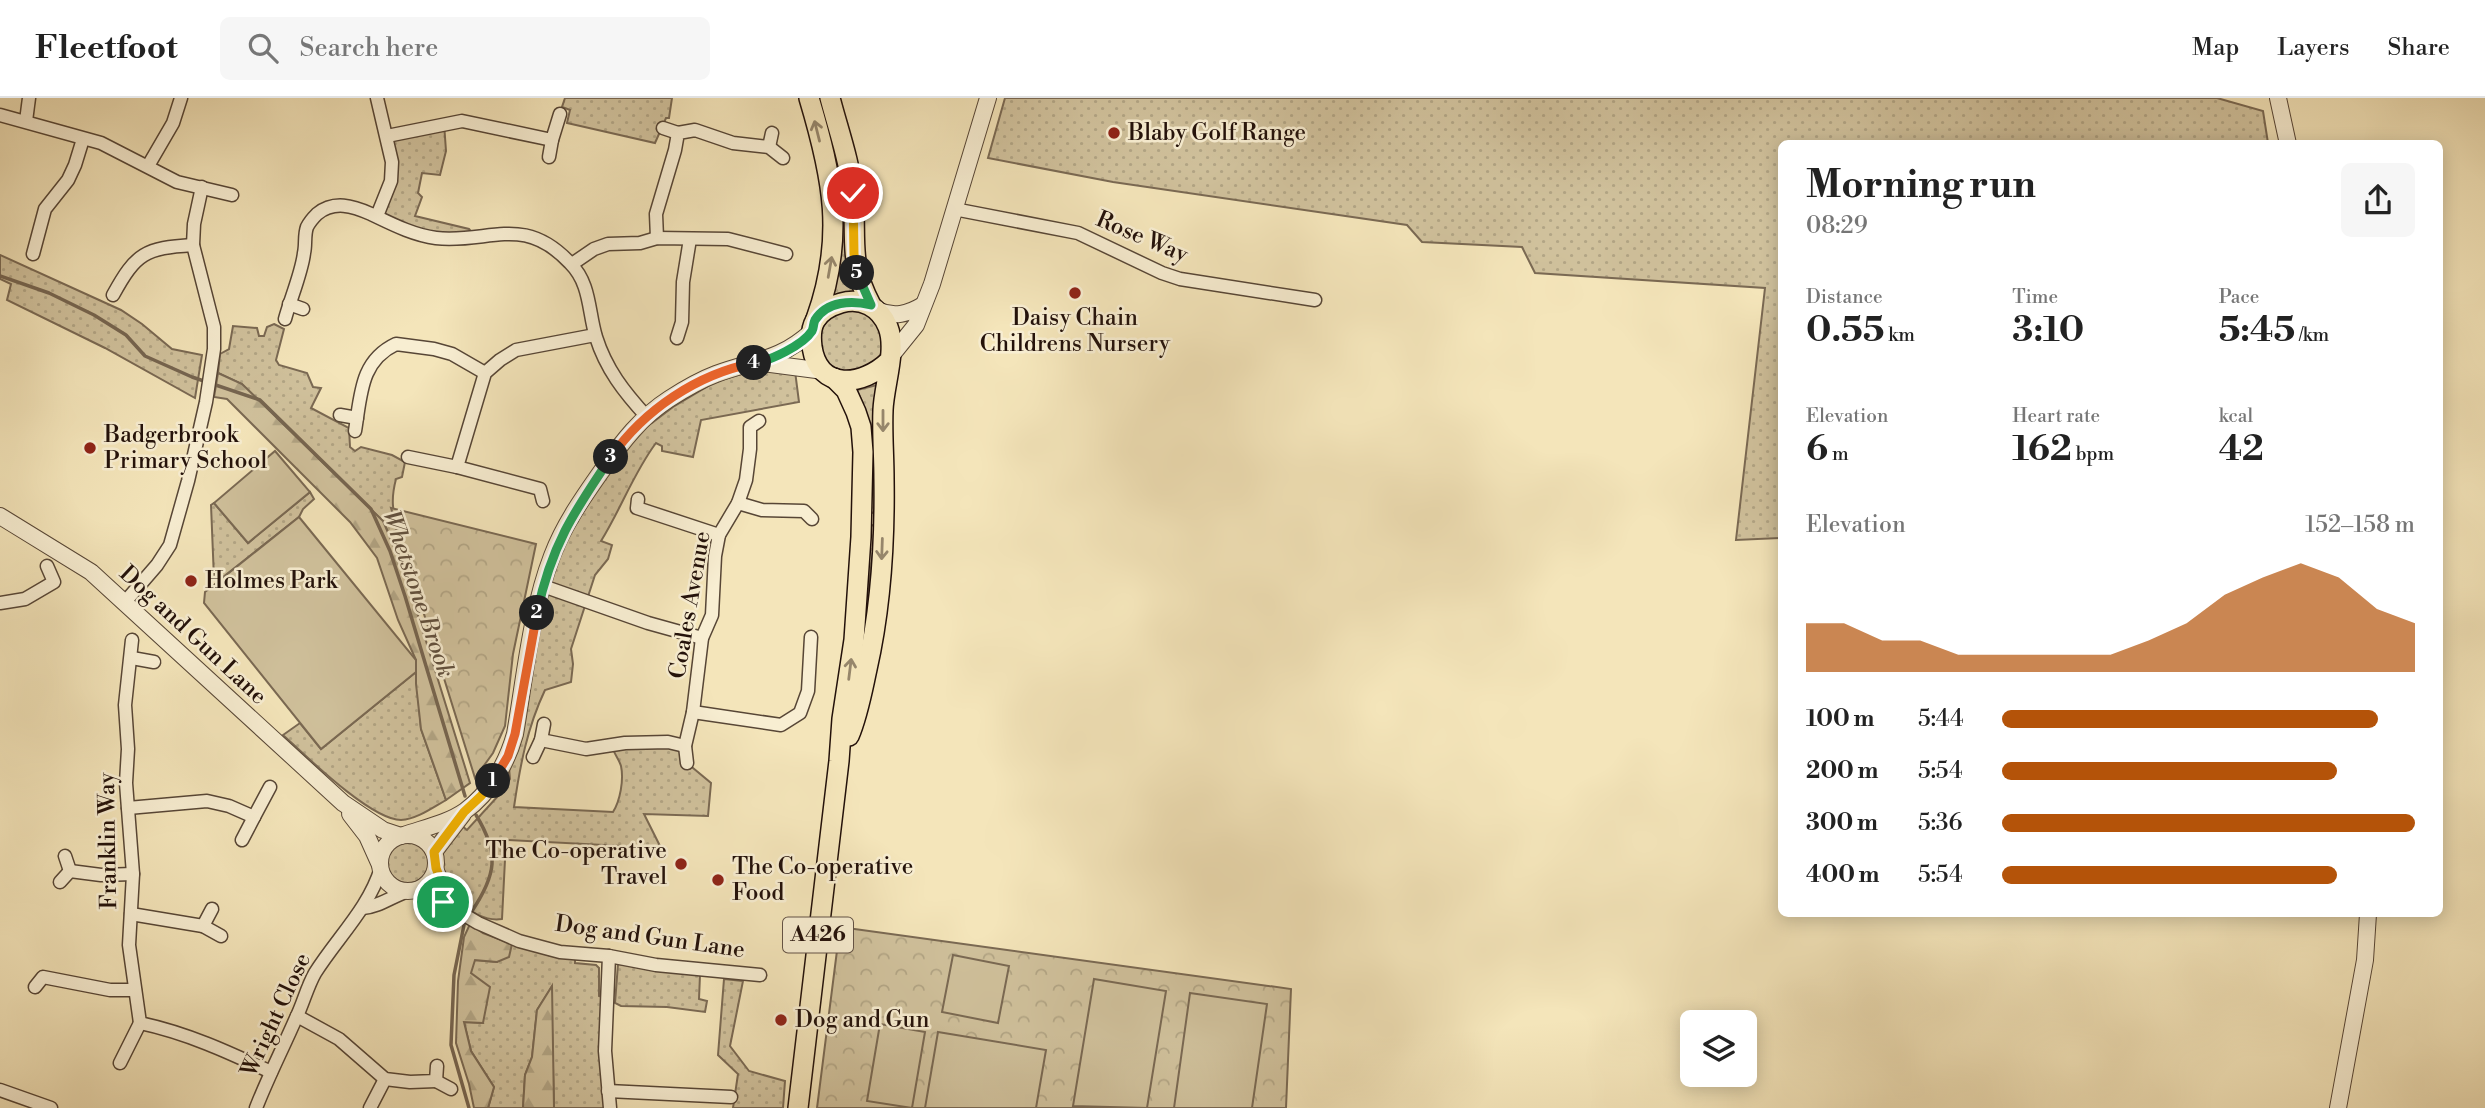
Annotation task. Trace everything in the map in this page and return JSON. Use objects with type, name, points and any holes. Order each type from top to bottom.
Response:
[{"type":"main road","points":[[809,98],[827,168],[834,212],[831,267],[814,326],[815,358],[829,375],[854,381],[874,374],[890,359],[888,326],[857,275],[853,193],[830,98]]},
{"type":"main road","points":[[814,326],[824,312],[841,303],[859,302],[874,307]]},
{"type":"main road","name":"A426","points":[[839,761],[853,726],[879,608],[884,481],[883,414],[890,359]]},
{"type":"main road","name":"A426","points":[[798,1108],[855,627],[862,537],[861,427],[846,390],[829,375]]},
{"type":"street","points":[[26,121],[29,98]]},
{"type":"street","points":[[148,166],[173,123],[181,98]]},
{"type":"street","points":[[376,216],[391,181],[392,162],[377,98]]},
{"type":"street","points":[[890,359],[916,325],[932,284],[988,98]]},
{"type":"street","points":[[2278,98],[2287,140]]},
{"type":"street","points":[[549,157],[560,114]]},
{"type":"street","points":[[0,115],[101,144],[177,181],[232,195]]},
{"type":"street","points":[[387,136],[461,121],[552,140]]},
{"type":"street","points":[[663,128],[678,133],[695,130],[733,144],[769,147],[783,158]]},
{"type":"street","points":[[657,238],[656,214],[678,133]]},
{"type":"street","points":[[769,147],[772,133]]},
{"type":"street","points":[[33,254],[45,209],[68,180],[83,139]]},
{"type":"street","points":[[125,601],[157,565],[170,545],[177,527],[210,375],[214,327],[193,245],[194,224],[202,187]]},
{"type":"street","points":[[285,320],[304,255],[307,227],[315,215],[328,207],[346,205],[408,231],[436,238],[513,233],[539,240],[572,264],[589,297],[595,335],[611,371],[621,388],[647,417]]},
{"type":"street","name":"Rose Way","points":[[954,209],[1078,233],[1162,274],[1180,279],[1315,300]]},
{"type":"street","points":[[572,264],[594,249],[608,244],[640,243],[657,238],[728,239],[786,254]]},
{"type":"street","points":[[677,338],[682,322],[683,282],[690,239]]},
{"type":"street","points":[[113,295],[125,272],[149,251],[193,245]]},
{"type":"street","points":[[289,304],[303,309]]},
{"type":"street","points":[[874,307],[901,314],[909,313],[923,305]]},
{"type":"street","points":[[464,812],[402,835],[385,847],[381,867],[388,882],[395,887],[412,890],[430,882],[435,860],[464,812],[488,789],[508,756],[515,734],[542,586],[552,556],[563,530],[625,437],[668,399],[714,375],[760,362],[783,352],[814,326]]},
{"type":"street","points":[[457,467],[485,373],[516,350],[595,335]]},
{"type":"street","points":[[340,415],[356,424],[368,368],[383,350],[396,344],[452,354],[485,373]]},
{"type":"street","points":[[760,362],[829,375]]},
{"type":"street","name":"Coales Avenue","points":[[687,763],[685,746],[693,712],[702,638],[712,615],[715,556],[719,535],[738,503],[746,480],[750,424]]},
{"type":"street","points":[[408,457],[457,467],[544,492]]},
{"type":"street","points":[[738,503],[762,510],[804,511],[812,519]]},
{"type":"street","points":[[635,506],[719,535]]},
{"type":"street","name":"Dog and Gun Lane","points":[[0,516],[91,572],[342,803],[383,830],[402,835]]},
{"type":"street","points":[[0,603],[25,599],[54,582],[47,566]]},
{"type":"street","points":[[542,586],[648,623],[702,638]]},
{"type":"street","points":[[693,712],[781,725],[800,713],[808,691],[803,653],[811,637]]},
{"type":"street","name":"Franklin Way","points":[[132,640],[125,705],[128,749],[126,783],[133,874],[129,945],[140,1023]]},
{"type":"street","points":[[132,658],[154,662]]},
{"type":"street","points":[[533,757],[541,740],[544,724]]},
{"type":"street","points":[[541,740],[586,749],[625,743],[668,742],[685,746]]},
{"type":"street","points":[[242,840],[270,787]]},
{"type":"street","points":[[128,807],[207,802],[229,806],[254,817]]},
{"type":"street","name":"Dog and Gun Lane","points":[[342,803],[367,836],[381,867]]},
{"type":"street","points":[[402,835],[419,837],[426,841],[457,912]]},
{"type":"street","points":[[65,856],[70,872]]},
{"type":"street","name":"Wright Close","points":[[256,1108],[313,977],[333,945],[363,908],[364,900],[374,886],[381,867]]},
{"type":"street","points":[[70,872],[133,874]]},
{"type":"street","points":[[60,882],[70,872]]},
{"type":"street","name":"Dog and Gun Lane","points":[[412,890],[434,897],[457,912],[519,941],[561,952],[760,975]]},
{"type":"street","name":"Wright Close","points":[[363,908],[373,907],[412,890]]},
{"type":"street","points":[[203,926],[212,909]]},
{"type":"street","points":[[131,914],[203,926],[221,936]]},
{"type":"street","points":[[2338,1108],[2365,960],[2368,917]]},
{"type":"street","points":[[609,956],[605,1051],[610,1108]]},
{"type":"street","points":[[34,987],[43,977],[110,990],[135,990]]},
{"type":"street","points":[[297,1016],[339,1039],[385,1079],[436,1081],[451,1088]]},
{"type":"street","points":[[120,1063],[140,1023],[176,1031],[271,1072]]},
{"type":"street","points":[[436,1081],[437,1066]]},
{"type":"street","points":[[370,1108],[385,1079]]},
{"type":"street","points":[[0,1090],[51,1108]]},
{"type":"street","points":[[608,1091],[731,1097]]},
{"type":"green space","points":[[565,98],[672,98],[669,118],[666,118],[655,143],[567,123],[570,110],[562,107]]},
{"type":"green space","points":[[816,98],[823,98],[839,156],[855,294],[830,297]]},
{"type":"green space","points":[[1005,98],[2217,98],[2263,111],[2268,140],[1778,140],[1778,538],[1736,540],[1765,288],[1535,273],[1522,247],[1422,242],[1407,225],[1113,182],[988,158]]},
{"type":"green space","points":[[444,123],[446,151],[440,175],[422,173],[418,193],[422,197],[415,216],[469,229],[475,236],[436,238],[377,216],[386,195],[387,136]]},
{"type":"green space","points":[[0,255],[121,310],[172,349],[202,355],[195,398],[105,348],[7,300],[11,284],[0,279]]},
{"type":"green space","points":[[851,310],[874,319],[883,342],[874,365],[851,374],[828,365],[819,342],[828,319]]},
{"type":"green space","points":[[274,324],[284,329],[276,360],[279,365],[307,373],[313,387],[321,388],[311,408],[349,428],[350,447],[355,451],[361,447],[392,455],[405,462],[402,477],[396,479],[393,492],[393,510],[398,529],[389,534],[383,521],[242,384],[218,373],[220,354],[229,349],[233,326],[257,328],[259,336],[264,336],[267,327]]},
{"type":"green space","points":[[759,362],[795,371],[799,402],[701,420],[693,457],[662,451],[662,446],[656,443],[601,541],[612,545],[608,559],[595,575],[571,649],[571,682],[545,690],[525,747],[514,807],[613,812],[622,778],[621,766],[612,745],[685,746],[687,763],[711,783],[708,816],[644,814],[661,848],[506,840],[502,919],[479,915],[458,900],[450,889],[444,877],[443,853],[462,826],[467,830],[510,779],[508,756],[552,556],[628,434],[652,423],[715,382],[752,371]]},
{"type":"green space","points":[[218,373],[242,384],[383,521],[404,570],[470,783],[446,800],[421,729],[416,660],[398,620],[377,558],[350,522],[227,399],[214,397]]},
{"type":"green space","points":[[877,385],[877,515],[869,511],[863,404],[857,390]]},
{"type":"green space","points":[[275,451],[310,492],[248,543],[214,503]]},
{"type":"green space","points":[[310,492],[314,499],[299,517],[218,581],[214,579],[211,505],[214,503],[248,543]]},
{"type":"green space","points":[[391,508],[536,544],[513,654],[505,726],[493,753],[475,778]]},
{"type":"green space","points":[[299,517],[416,660],[416,672],[321,749],[204,603],[205,592]]},
{"type":"green space","points":[[868,523],[876,527],[862,641]]},
{"type":"green space","points":[[416,672],[421,729],[446,800],[419,815],[401,820],[373,810],[357,799],[283,735],[300,723],[321,749]]},
{"type":"green space","points":[[408,841],[423,847],[429,862],[423,877],[408,883],[393,877],[387,862],[393,847]]},
{"type":"green space","points":[[470,924],[483,933],[512,944],[509,957],[497,962],[475,960],[471,973],[490,987],[483,1023],[464,1022],[471,1051],[494,1087],[488,1108],[474,1108],[456,1043],[458,981],[464,937]]},
{"type":"green space","points":[[840,927],[1291,989],[1286,1108],[817,1108]]},
{"type":"green space","points":[[512,944],[575,959],[575,963],[596,965],[599,968],[599,996],[603,997],[605,1108],[554,1108],[551,988],[537,1010],[532,1057],[525,1075],[523,1108],[488,1108],[494,1087],[471,1051],[464,1022],[483,1023],[470,974],[474,960],[497,962]]},
{"type":"green space","points":[[953,955],[1009,966],[998,1023],[942,1012]]},
{"type":"green space","points":[[618,964],[700,975],[699,999],[707,1001],[705,1012],[667,1007],[621,1006],[615,1003]]},
{"type":"green space","points":[[724,979],[743,981],[730,1046],[749,1071],[785,1081],[783,1108],[733,1108],[738,1074],[718,1055]]},
{"type":"green space","points":[[1094,979],[1166,991],[1147,1108],[1073,1106]]},
{"type":"green space","points":[[552,986],[554,1108],[523,1108],[525,1075],[532,1057],[537,1010]]},
{"type":"green space","points":[[1190,993],[1267,1004],[1252,1108],[1174,1108]]},
{"type":"green space","points":[[880,1024],[925,1032],[912,1108],[867,1101]]},
{"type":"green space","points":[[938,1032],[1046,1050],[1036,1108],[925,1108]]},
{"type":"waterway","name":"Whetstone Brook","points":[[0,276],[49,293],[94,315],[126,335],[145,356],[192,377],[260,400],[371,509],[390,551],[405,596],[465,796]]},
{"type":"waterway","name":"Whetstone Brook","points":[[472,911],[486,886],[492,864],[489,841],[476,815]]},
{"type":"waterway","name":"Whetstone Brook","points":[[464,925],[454,975],[451,1045],[469,1108]]},
{"type":"place","name":"Blaby Golf Range","points":[[1114,133]]},
{"type":"place","name":"Daisy Chain Childrens Nursery","points":[[1075,293]]},
{"type":"place","name":"Badgerbrook Primary School","points":[[90,448]]},
{"type":"place","name":"Holmes Park","points":[[191,581]]},
{"type":"place","name":"The Co-operative Travel","points":[[681,864]]},
{"type":"place","name":"The Co-operative Food","points":[[718,880]]},
{"type":"place","name":"Dog and Gun","points":[[781,1020]]},
{"type":"route","points":[[443,902],[457,912],[442,884],[434,852],[464,812],[488,789],[508,756],[515,734],[542,586],[563,530],[625,437],[668,399],[714,375],[760,362],[783,352],[812,331],[816,320],[832,306],[849,302],[871,305],[857,275],[853,193]]}]
